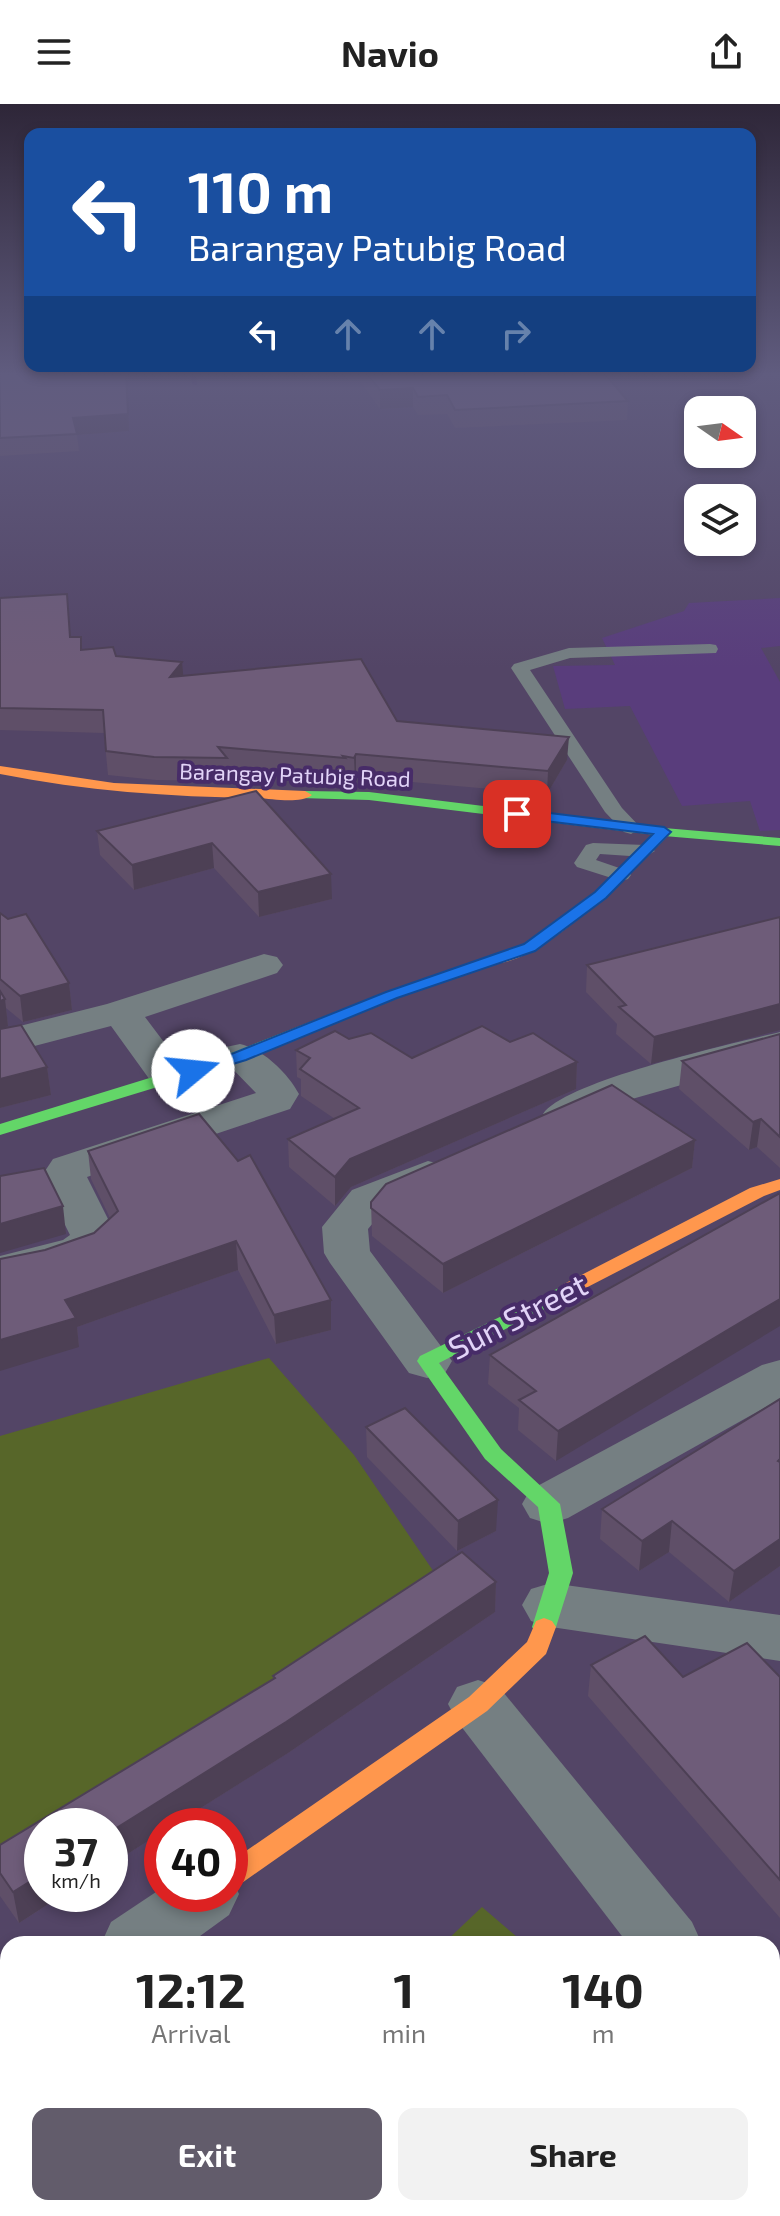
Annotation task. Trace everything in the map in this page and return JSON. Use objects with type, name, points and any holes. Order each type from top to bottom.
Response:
[{"type":"street","name":"Barangay Patubig Road","points":[[0,770],[55,782],[156,793],[369,796],[664,832],[780,842]]},
{"type":"street","points":[[0,1130],[240,1056],[392,995],[530,947],[601,895],[664,832]]},
{"type":"street","points":[[0,1043],[121,1012],[264,965]]},
{"type":"street","points":[[121,1012],[170,1078]]},
{"type":"street","points":[[534,1127],[617,1090],[780,1044]]},
{"type":"street","points":[[0,1271],[79,1251],[95,1239],[65,1181],[69,1168],[275,1100],[278,1094],[275,1088],[240,1056]]},
{"type":"street","points":[[427,1361],[347,1253],[345,1227],[368,1200],[465,1158]]},
{"type":"street","name":"Sun Street","points":[[549,1504],[493,1454],[427,1361],[757,1192],[780,1184]]},
{"type":"street","points":[[248,1864],[478,1704],[538,1647],[561,1573],[549,1504],[780,1377]]},
{"type":"street","points":[[551,1605],[780,1638]]},
{"type":"street","points":[[478,1704],[662,1936]]},
{"type":"street","points":[[146,1936],[180,1912]]},
{"type":"lane","points":[[631,828],[615,812],[520,668],[569,653],[710,649]]},
{"type":"lane","points":[[621,875],[584,863],[593,849],[598,848],[645,851]]},
{"type":"shaded area","points":[[780,598],[780,646],[761,648],[780,682],[780,830],[760,831],[750,801],[682,806],[630,706],[565,709],[553,666],[615,665],[602,638],[684,611],[689,603]]},
{"type":"green space","points":[[269,1358],[354,1455],[436,1575],[80,1808],[24,1808],[24,1841],[0,1861],[0,1436]]},
{"type":"green space","points":[[482,1907],[516,1936],[451,1936]]},
{"type":"building","points":[[67,594],[70,637],[81,637],[81,650],[113,647],[116,656],[182,662],[170,677],[361,659],[397,721],[569,737],[548,771],[356,754],[354,758],[343,756],[345,758],[218,747],[227,758],[154,757],[106,751],[103,710],[0,708],[0,598]]},
{"type":"building","points":[[256,791],[331,874],[258,892],[212,843],[132,865],[97,831]]},
{"type":"building","points":[[0,913],[8,919],[26,914],[69,983],[20,996],[0,979]]},
{"type":"building","points":[[780,917],[780,1004],[654,1037],[619,1007],[626,1005],[587,965]]},
{"type":"building","points":[[21,1025],[47,1067],[0,1079],[0,1029]]},
{"type":"building","points":[[482,1026],[510,1042],[533,1033],[577,1062],[350,1159],[335,1177],[288,1139],[359,1108],[300,1069],[310,1058],[296,1050],[335,1031],[349,1039],[371,1033],[412,1058]]},
{"type":"building","points":[[780,1034],[780,1137],[761,1119],[753,1122],[682,1061]]},
{"type":"building","points":[[612,1085],[695,1140],[443,1264],[371,1208],[371,1202],[386,1184]]},
{"type":"building","points":[[199,1114],[238,1161],[250,1155],[331,1300],[274,1315],[236,1241],[65,1300],[76,1318],[0,1340],[0,1259],[45,1250],[94,1233],[118,1211],[88,1151]]},
{"type":"building","points":[[44,1168],[63,1206],[0,1224],[0,1176]]},
{"type":"building","points":[[780,1193],[780,1299],[558,1431],[519,1400],[536,1391],[490,1355]]},
{"type":"building","points":[[780,1399],[780,1539],[734,1571],[672,1521],[642,1541],[602,1509]]},
{"type":"building","points":[[405,1408],[498,1500],[458,1521],[366,1427]]},
{"type":"building","points":[[462,1552],[496,1582],[286,1722],[128,1821],[128,1808],[61,1808],[275,1678],[273,1676]]},
{"type":"building","points":[[645,1636],[683,1677],[747,1643],[780,1677],[780,1880],[591,1665]]},
{"type":"building","points":[[24,1830],[24,1885],[13,1892],[0,1873],[0,1845]]},
{"type":"traffic: fast","points":[[305,795],[369,796],[664,832],[780,842]]},
{"type":"traffic: fast","points":[[0,1130],[240,1056],[392,995],[492,960]]},
{"type":"traffic: fast","points":[[544,1627],[561,1573],[549,1504],[493,1454],[427,1361],[569,1289]]},
{"type":"traffic: slow","points":[[0,770],[114,787],[305,795]]},
{"type":"traffic: slow","points":[[492,960],[530,947],[601,895],[664,832]]},
{"type":"traffic: slow","points":[[569,1289],[757,1192],[780,1184]]},
{"type":"traffic: slow","points":[[248,1864],[478,1704],[538,1647],[544,1627]]},
{"type":"route","points":[[193,1071],[240,1056],[392,995],[530,947],[601,895],[664,832],[517,814]]}]
